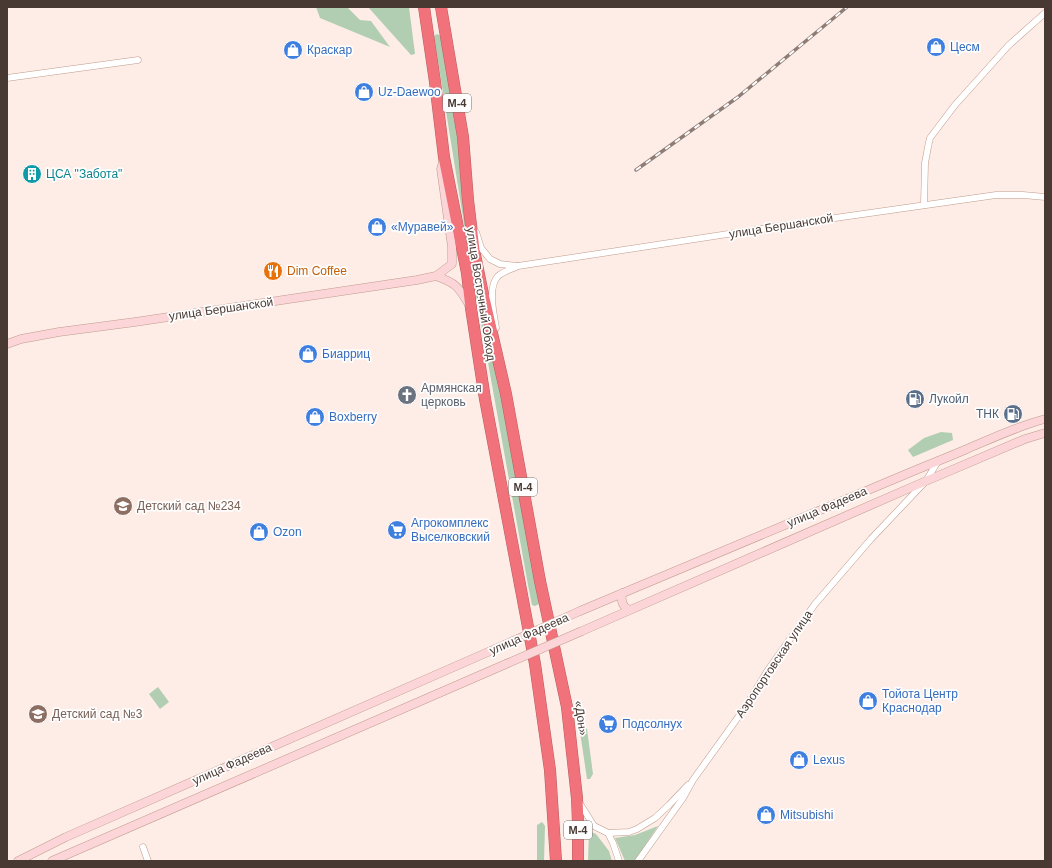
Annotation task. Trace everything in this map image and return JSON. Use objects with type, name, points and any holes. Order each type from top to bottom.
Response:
[{"type":"highway","name":"улица Восточный Обход","points":[[424,7],[444,157],[467,273],[485,399],[535,664],[550,770],[556,861]]},
{"type":"highway","name":"улица Восточный Обход","points":[[440,7],[463,137],[474,250],[482,294],[506,394],[540,581]]},
{"type":"highway","name":"«Дон»","points":[[540,581],[567,707],[577,798],[578,861]]},
{"type":"main road","name":"улица Бершанской","points":[[7,344],[22,339],[59,332],[142,321],[436,276],[452,264],[452,247],[441,169],[444,157]]},
{"type":"main road","points":[[436,276],[450,281],[458,287],[471,308]]},
{"type":"main road","name":"улица Фадеева","points":[[18,861],[66,837],[580,611],[1012,430],[1045,420]]},
{"type":"main road","name":"улица Фадеева","points":[[52,861],[898,493],[1025,439],[1045,433]]},
{"type":"main road","points":[[966,450],[965,454],[967,459],[972,462]]},
{"type":"main road","points":[[954,455],[959,457],[961,462],[959,468]]},
{"type":"main road","points":[[622,594],[622,604],[629,610]]},
{"type":"main road","points":[[66,837],[72,838],[75,841],[76,845],[74,851]]},
{"type":"street","points":[[924,205],[925,164],[930,138],[955,105],[1010,45],[1045,13]]},
{"type":"street","points":[[7,78],[138,60]]},
{"type":"street","name":"улица Бершанской","points":[[498,359],[497,334],[492,305],[492,286],[498,276],[518,266],[996,195],[1045,197]]},
{"type":"street","name":"улица Бершанской","points":[[468,200],[474,214],[476,230],[481,248],[490,259],[500,264],[518,266]]},
{"type":"street","name":"Аэропортовская улица","points":[[638,861],[683,798],[693,780],[744,709],[768,670],[815,604],[871,539],[926,481],[938,461]]},
{"type":"street","points":[[898,493],[904,493],[907,497],[906,502]]},
{"type":"street","points":[[577,798],[594,826],[608,833],[629,832],[655,818],[693,780]]},
{"type":"street","points":[[608,833],[619,861]]},
{"type":"street","points":[[143,847],[148,861]]},
{"type":"green space","points":[[316,7],[347,7],[360,20],[371,21],[390,47],[320,18]]},
{"type":"green space","points":[[368,7],[409,7],[415,54],[411,55]]},
{"type":"green space","points":[[437,34],[441,36],[460,145],[465,220],[469,246],[499,385],[539,604],[535,606],[532,605],[528,585],[472,274],[434,36]]},
{"type":"green space","points":[[941,432],[952,433],[953,440],[913,457],[908,450],[924,438]]},
{"type":"green space","points":[[158,687],[169,702],[160,709],[149,694]]},
{"type":"green space","points":[[583,724],[587,729],[593,774],[590,779],[587,779],[580,732],[580,725]]},
{"type":"green space","points":[[542,822],[545,826],[544,861],[537,861],[537,825]]},
{"type":"green space","points":[[658,826],[635,861],[625,861],[615,838],[635,835]]},
{"type":"green space","points":[[589,831],[596,834],[609,851],[612,861],[588,861]]},
{"type":"railway","points":[[636,170],[738,97],[847,7]]},
{"type":"place","name":"Цесм","points":[[936,47]]},
{"type":"place","name":"Краскар","points":[[293,50]]},
{"type":"place","name":"Uz-Daewoo","points":[[364,92]]},
{"type":"place","name":"ЦСА \"Забота\"","points":[[32,174]]},
{"type":"place","name":"«Муравей»","points":[[377,227]]},
{"type":"place","name":"Dim Coffee","points":[[273,271]]},
{"type":"place","name":"Биарриц","points":[[308,354]]},
{"type":"place","name":"Армянская церковь","points":[[407,395]]},
{"type":"place","name":"Лукойл","points":[[915,399]]},
{"type":"place","name":"ТНК","points":[[1013,414]]},
{"type":"place","name":"Boxberry","points":[[315,417]]},
{"type":"place","name":"Детский сад №234","points":[[123,506]]},
{"type":"place","name":"Агрокомплекс Выселковский","points":[[397,530]]},
{"type":"place","name":"Ozon","points":[[259,532]]},
{"type":"place","name":"Тойота Центр Краснодар","points":[[868,701]]},
{"type":"place","name":"Детский сад №3","points":[[38,714]]},
{"type":"place","name":"Подсолнух","points":[[608,724]]},
{"type":"place","name":"Lexus","points":[[799,760]]},
{"type":"place","name":"Mitsubishi","points":[[766,815]]}]
